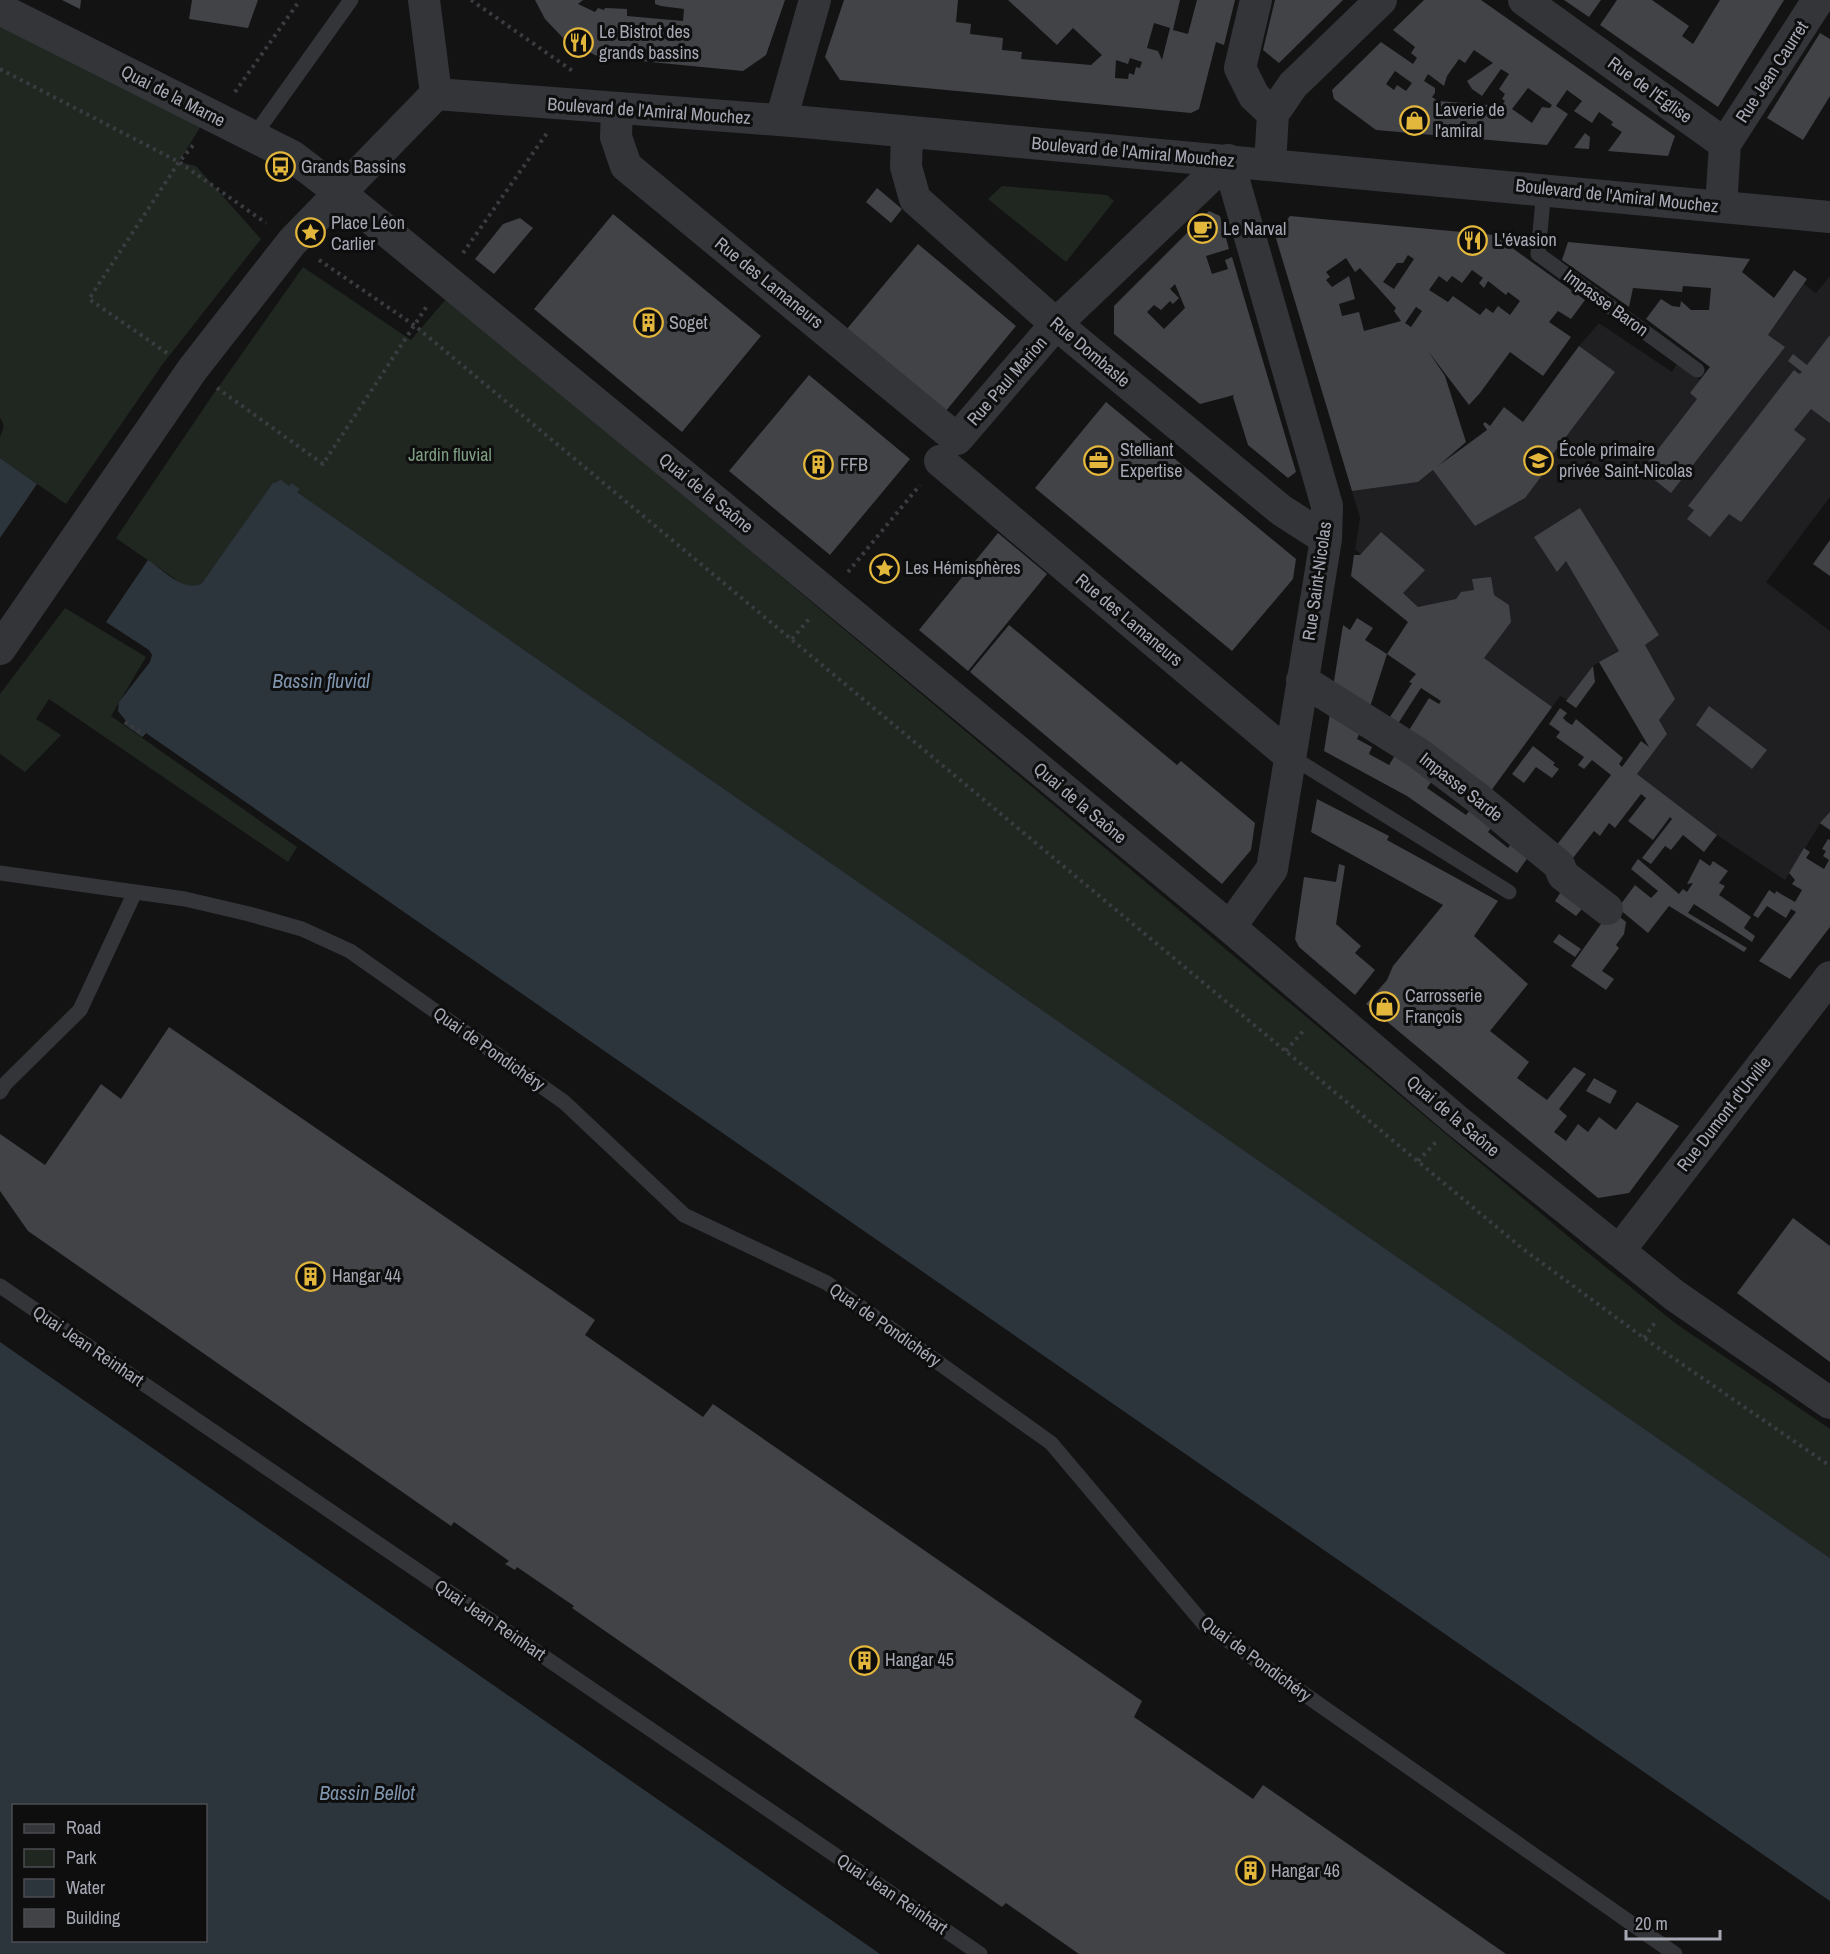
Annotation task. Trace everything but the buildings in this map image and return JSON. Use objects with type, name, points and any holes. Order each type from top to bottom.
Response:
[{"type":"street","points":[[0,649],[192,370],[292,242],[436,94],[424,0]]},
{"type":"street","points":[[781,120],[815,0]]},
{"type":"street","points":[[1256,0],[1240,68],[1254,96],[1273,114]]},
{"type":"street","points":[[1270,164],[1273,114],[1293,85],[1381,0]]},
{"type":"street","name":"Rue de l'Église","points":[[1524,0],[1725,144]]},
{"type":"street","name":"Rue Jean Caurret","points":[[1725,144],[1818,0]]},
{"type":"street","name":"Quai de la Marne","points":[[0,9],[292,156],[339,192]]},
{"type":"street","name":"Boulevard de l'Amiral Mouchez","points":[[436,94],[616,123],[781,120],[1830,217]]},
{"type":"street","name":"Rue des Lamaneurs","points":[[616,123],[626,166],[1290,756]]},
{"type":"street","name":"Rue Dombasle","points":[[907,132],[906,167],[915,199],[1056,324],[1281,510],[1326,539]]},
{"type":"street","points":[[1721,207],[1725,144]]},
{"type":"street","name":"Rue Paul Marion","points":[[948,450],[1056,324],[1228,160]]},
{"type":"street","name":"Rue Saint-Nicolas","points":[[1228,160],[1327,506],[1326,539],[1272,869],[1230,927]]},
{"type":"street","name":"Quai de la Saône","points":[[339,192],[1230,927],[1456,1120],[1674,1295],[1830,1403]]},
{"type":"street","name":"Impasse Sarde","points":[[1302,680],[1418,753],[1470,792],[1559,865],[1563,875],[1607,909]]},
{"type":"street","name":"Rue Dumont d'Urville","points":[[1618,1251],[1830,977]]},
{"type":"lane","points":[[253,136],[351,0]]},
{"type":"lane","name":"Impasse Baron","points":[[1544,189],[1538,254],[1697,370]]},
{"type":"lane","points":[[1290,756],[1509,892]]},
{"type":"lane","name":"Quai de Pondichéry","points":[[0,873],[185,899],[302,929],[350,951],[564,1102],[684,1215],[827,1283],[1051,1443],[1203,1623],[1675,1954]]},
{"type":"lane","points":[[0,1092],[5,1084],[80,1010],[135,892]]},
{"type":"lane","name":"Quai Jean Reinhart","points":[[0,1286],[980,1954]]},
{"type":"path","points":[[89,300],[179,162],[217,118],[300,0]]},
{"type":"path","points":[[0,69],[179,162],[414,326],[1523,1249],[1644,1338],[1830,1466]]},
{"type":"path","points":[[829,595],[948,450]]},
{"type":"path","points":[[125,722],[144,735]]},
{"type":"shaded area","points":[[1830,276],[1830,497],[1766,582],[1830,631],[1830,830],[1820,824],[1785,880],[1717,835],[1637,774],[1667,734],[1618,651],[1593,666],[1567,700],[1560,696],[1485,799],[1450,705],[1426,680],[1387,654],[1418,607],[1355,549],[1360,518],[1352,491],[1418,482],[1487,430],[1523,422],[1579,346],[1599,323],[1672,372],[1677,364],[1700,380],[1748,319],[1768,335],[1804,284],[1816,293]]},
{"type":"green space","points":[[0,23],[202,124],[179,162],[196,166],[261,239],[162,365],[66,504],[0,458],[0,437],[3,425],[0,418]]},
{"type":"green space","points":[[1002,186],[1107,195],[1114,201],[1066,262],[988,199]]},
{"type":"green space","name":"Jardin fluvial","points":[[303,267],[411,340],[446,299],[796,589],[1582,1248],[1675,1323],[1830,1429],[1830,1558],[297,492],[291,483],[289,486],[276,481],[274,483],[202,583],[194,587],[185,586],[116,538]]},
{"type":"green space","points":[[65,608],[146,657],[111,716],[297,847],[288,862],[49,699],[36,719],[61,735],[25,772],[0,754],[0,694]]},
{"type":"water","points":[[0,458],[37,484],[0,538]]},
{"type":"water","name":"Bassin fluvial","points":[[281,480],[289,486],[291,483],[300,489],[297,492],[1830,1558],[1830,1901],[146,733],[142,737],[124,724],[126,721],[118,711],[119,702],[150,662],[152,655],[149,650],[106,622],[148,560],[181,583],[195,586],[202,583],[273,483]]},
{"type":"water","name":"Bassin Bellot","points":[[0,1342],[880,1954],[0,1954]]},
{"type":"place","name":"Le Bistrot des grands bassins","points":[[578,42]]},
{"type":"place","name":"Laverie de l'amiral","points":[[1414,120]]},
{"type":"place","name":"Grands Bassins","points":[[280,167]]},
{"type":"place","name":"Le Narval","points":[[1202,229]]},
{"type":"place","name":"Place Léon Carlier","points":[[310,233]]},
{"type":"place","name":"L'évasion","points":[[1473,240]]},
{"type":"place","name":"Soget","points":[[648,323]]},
{"type":"place","name":"Stelliant Expertise","points":[[1099,460]]},
{"type":"place","name":"École primaire privée Saint-Nicolas","points":[[1538,460]]},
{"type":"place","name":"FFB","points":[[819,465]]},
{"type":"place","name":"Les Hémisphères","points":[[884,568]]},
{"type":"place","name":"Carrosserie François","points":[[1384,1006]]},
{"type":"place","name":"Hangar 44","points":[[311,1276]]},
{"type":"place","name":"Hangar 45","points":[[864,1660]]},
{"type":"place","name":"Hangar 46","points":[[1250,1871]]}]
